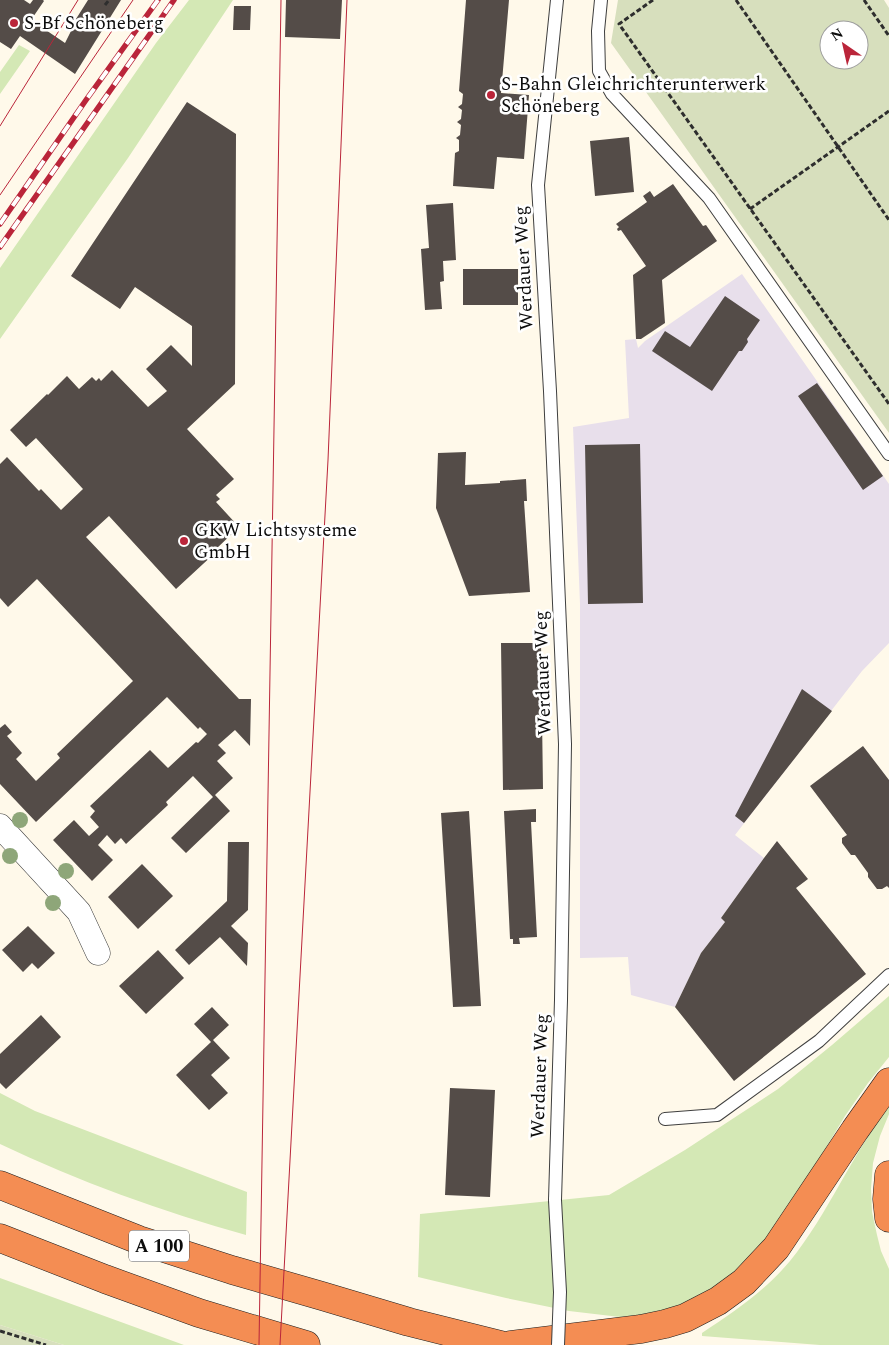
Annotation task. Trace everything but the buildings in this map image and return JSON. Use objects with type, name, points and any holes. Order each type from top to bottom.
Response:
[{"type":"highway","points":[[510,1345],[641,1329],[665,1324],[685,1318],[718,1301],[744,1282],[776,1248],[889,1082]]},
{"type":"highway","points":[[889,1175],[887,1199],[889,1218]]},
{"type":"highway","name":"A 100","points":[[0,1185],[139,1240],[232,1270],[409,1322],[501,1345]]},
{"type":"highway","name":"A 100","points":[[4,1242],[199,1313],[306,1345]]},
{"type":"street","points":[[0,826],[79,912],[98,953]]},
{"type":"lane","name":"Werdauer Weg","points":[[557,0],[538,185],[550,391],[565,744],[561,1000],[555,1200],[560,1292],[558,1345]]},
{"type":"lane","points":[[601,0],[598,31],[598,71],[612,94],[709,198],[889,454]]},
{"type":"lane","points":[[665,1119],[717,1115],[819,1041],[889,975]]},
{"type":"path","points":[[105,5],[109,0]]},
{"type":"path","points":[[653,0],[618,24],[889,404]]},
{"type":"path","points":[[736,0],[889,220]]},
{"type":"path","points":[[864,0],[889,36]]},
{"type":"path","points":[[750,209],[889,111]]},
{"type":"path","points":[[0,1331],[46,1345]]},
{"type":"shaded area","points":[[742,274],[889,484],[889,643],[862,671],[735,835],[764,858],[721,918],[725,922],[701,953],[675,1007],[631,995],[628,957],[580,958],[580,604],[573,427],[629,418],[625,340],[636,339],[638,348],[645,341]]},
{"type":"green space","points":[[189,0],[233,0],[128,158],[0,339],[0,268],[156,43]]},
{"type":"green space","points":[[618,0],[884,0],[889,8],[889,433],[611,43]]},
{"type":"green space","points":[[19,45],[30,51],[0,94],[0,72]]},
{"type":"green space","points":[[889,996],[889,1057],[845,1116],[795,1199],[760,1247],[738,1270],[713,1290],[683,1305],[651,1314],[620,1317],[569,1311],[418,1277],[420,1214],[609,1195],[685,1150],[778,1089]]},
{"type":"green space","points":[[0,1093],[35,1111],[247,1192],[246,1235],[121,1195],[59,1171],[0,1144]]},
{"type":"green space","points":[[889,1107],[889,1114],[880,1136],[873,1163],[871,1189],[872,1212],[877,1235],[881,1251],[889,1269],[889,1345],[820,1345],[702,1336],[702,1333],[760,1291],[790,1261],[817,1223],[875,1125]]},
{"type":"green space","points":[[0,1278],[184,1345],[64,1345],[0,1325]]},
{"type":"green space","points":[[0,1325],[64,1345],[0,1345]]},
{"type":"tram line","points":[[0,126],[78,0]]},
{"type":"tram line","points":[[0,195],[133,0]]},
{"type":"tram line","points":[[259,1345],[281,0]]},
{"type":"tram line","points":[[280,1345],[328,460],[347,0]]},
{"type":"railway","points":[[0,224],[158,0]]},
{"type":"railway","points":[[0,247],[174,0]]},
{"type":"place","name":"S-Bf Schöneberg","points":[[14,23]]},
{"type":"place","name":"S-Bahn Gleichrichterunterwerk Schöneberg","points":[[491,95]]},
{"type":"place","name":"GKW Lichtsysteme GmbH","points":[[184,541]]}]
